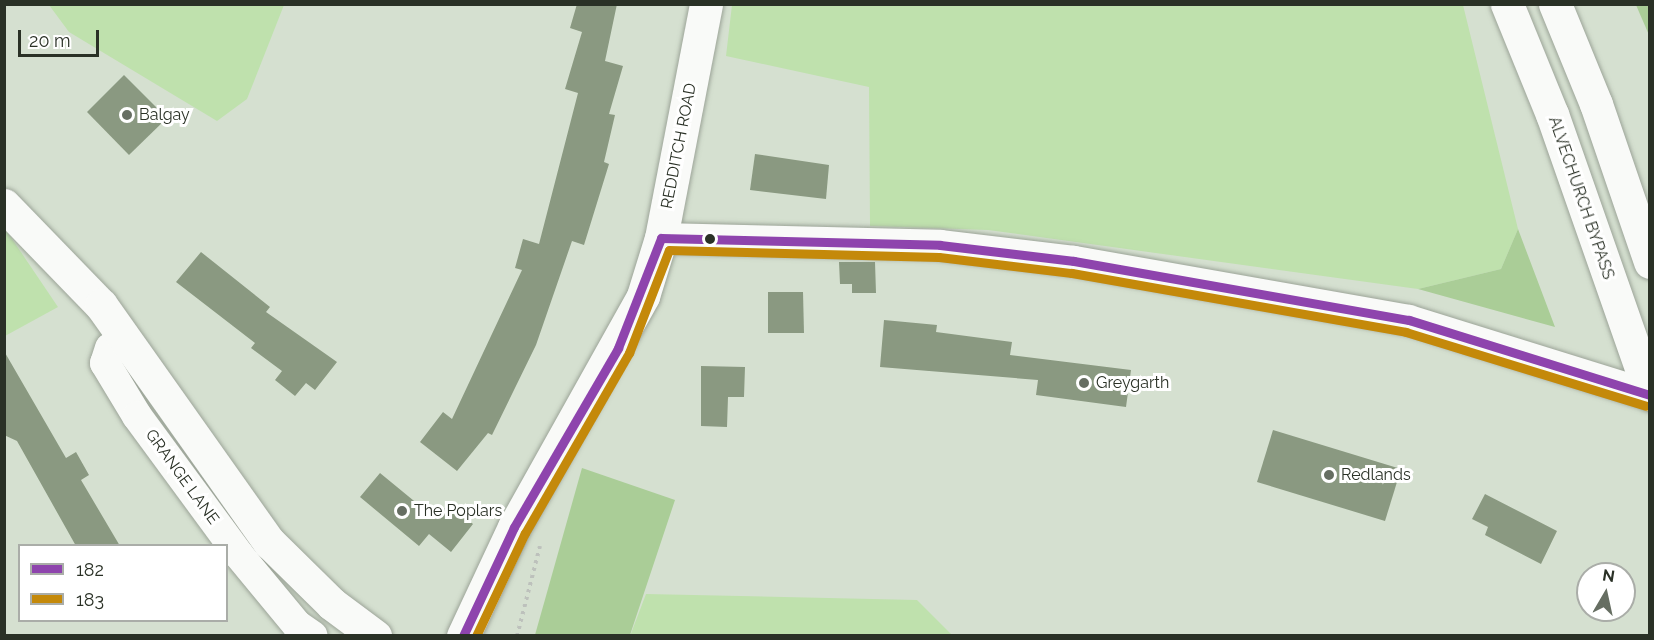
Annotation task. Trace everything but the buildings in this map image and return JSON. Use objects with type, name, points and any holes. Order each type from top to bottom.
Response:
[{"type":"main road","name":"REDDITCH ROAD","points":[[463,636],[514,527],[618,348],[661,238],[706,4]]},
{"type":"main road","name":"ALVECHURCH BYPASS","points":[[1507,4],[1552,114],[1650,395]]},
{"type":"main road","points":[[1555,4],[1596,104],[1650,262]]},
{"type":"main road","name":"GRANGE LANE","points":[[4,205],[78,279],[125,339],[269,542],[365,633]]},
{"type":"street","points":[[661,238],[940,245],[1074,261],[1409,320],[1650,395]]},
{"type":"street","name":"GRANGE LANE","points":[[125,339],[110,348],[105,363],[137,416],[239,555],[297,625],[313,636]]},
{"type":"green space","points":[[49,5],[284,5],[247,99],[217,121],[69,32]]},
{"type":"green space","points":[[732,5],[1463,5],[1518,229],[1501,269],[1418,289],[988,230],[870,226],[869,87],[726,56]]},
{"type":"green space","points":[[1636,5],[1649,5],[1649,35]]},
{"type":"green space","points":[[4,227],[58,307],[5,336],[4,336]]},
{"type":"green space","points":[[1518,229],[1555,327],[1418,289],[1501,269]]},
{"type":"green space","points":[[582,468],[675,500],[630,635],[535,635]]},
{"type":"green space","points":[[646,594],[917,600],[952,635],[630,636]]},
{"type":"transit line","name":"182","points":[[661,238],[940,245],[1074,261],[1409,320],[1650,395]]},
{"type":"transit line","name":"182","points":[[463,636],[514,527],[618,348],[661,238]]},
{"type":"transit line","name":"183","points":[[476,636],[525,533],[629,353],[669,250],[939,257],[1072,273],[1406,332],[1646,406]]},
{"type":"place","name":"Balgay","points":[[127,115]]},
{"type":"place","name":"Greygarth","points":[[1084,383]]},
{"type":"place","name":"Redlands","points":[[1329,475]]},
{"type":"place","name":"The Poplars","points":[[402,511]]}]
